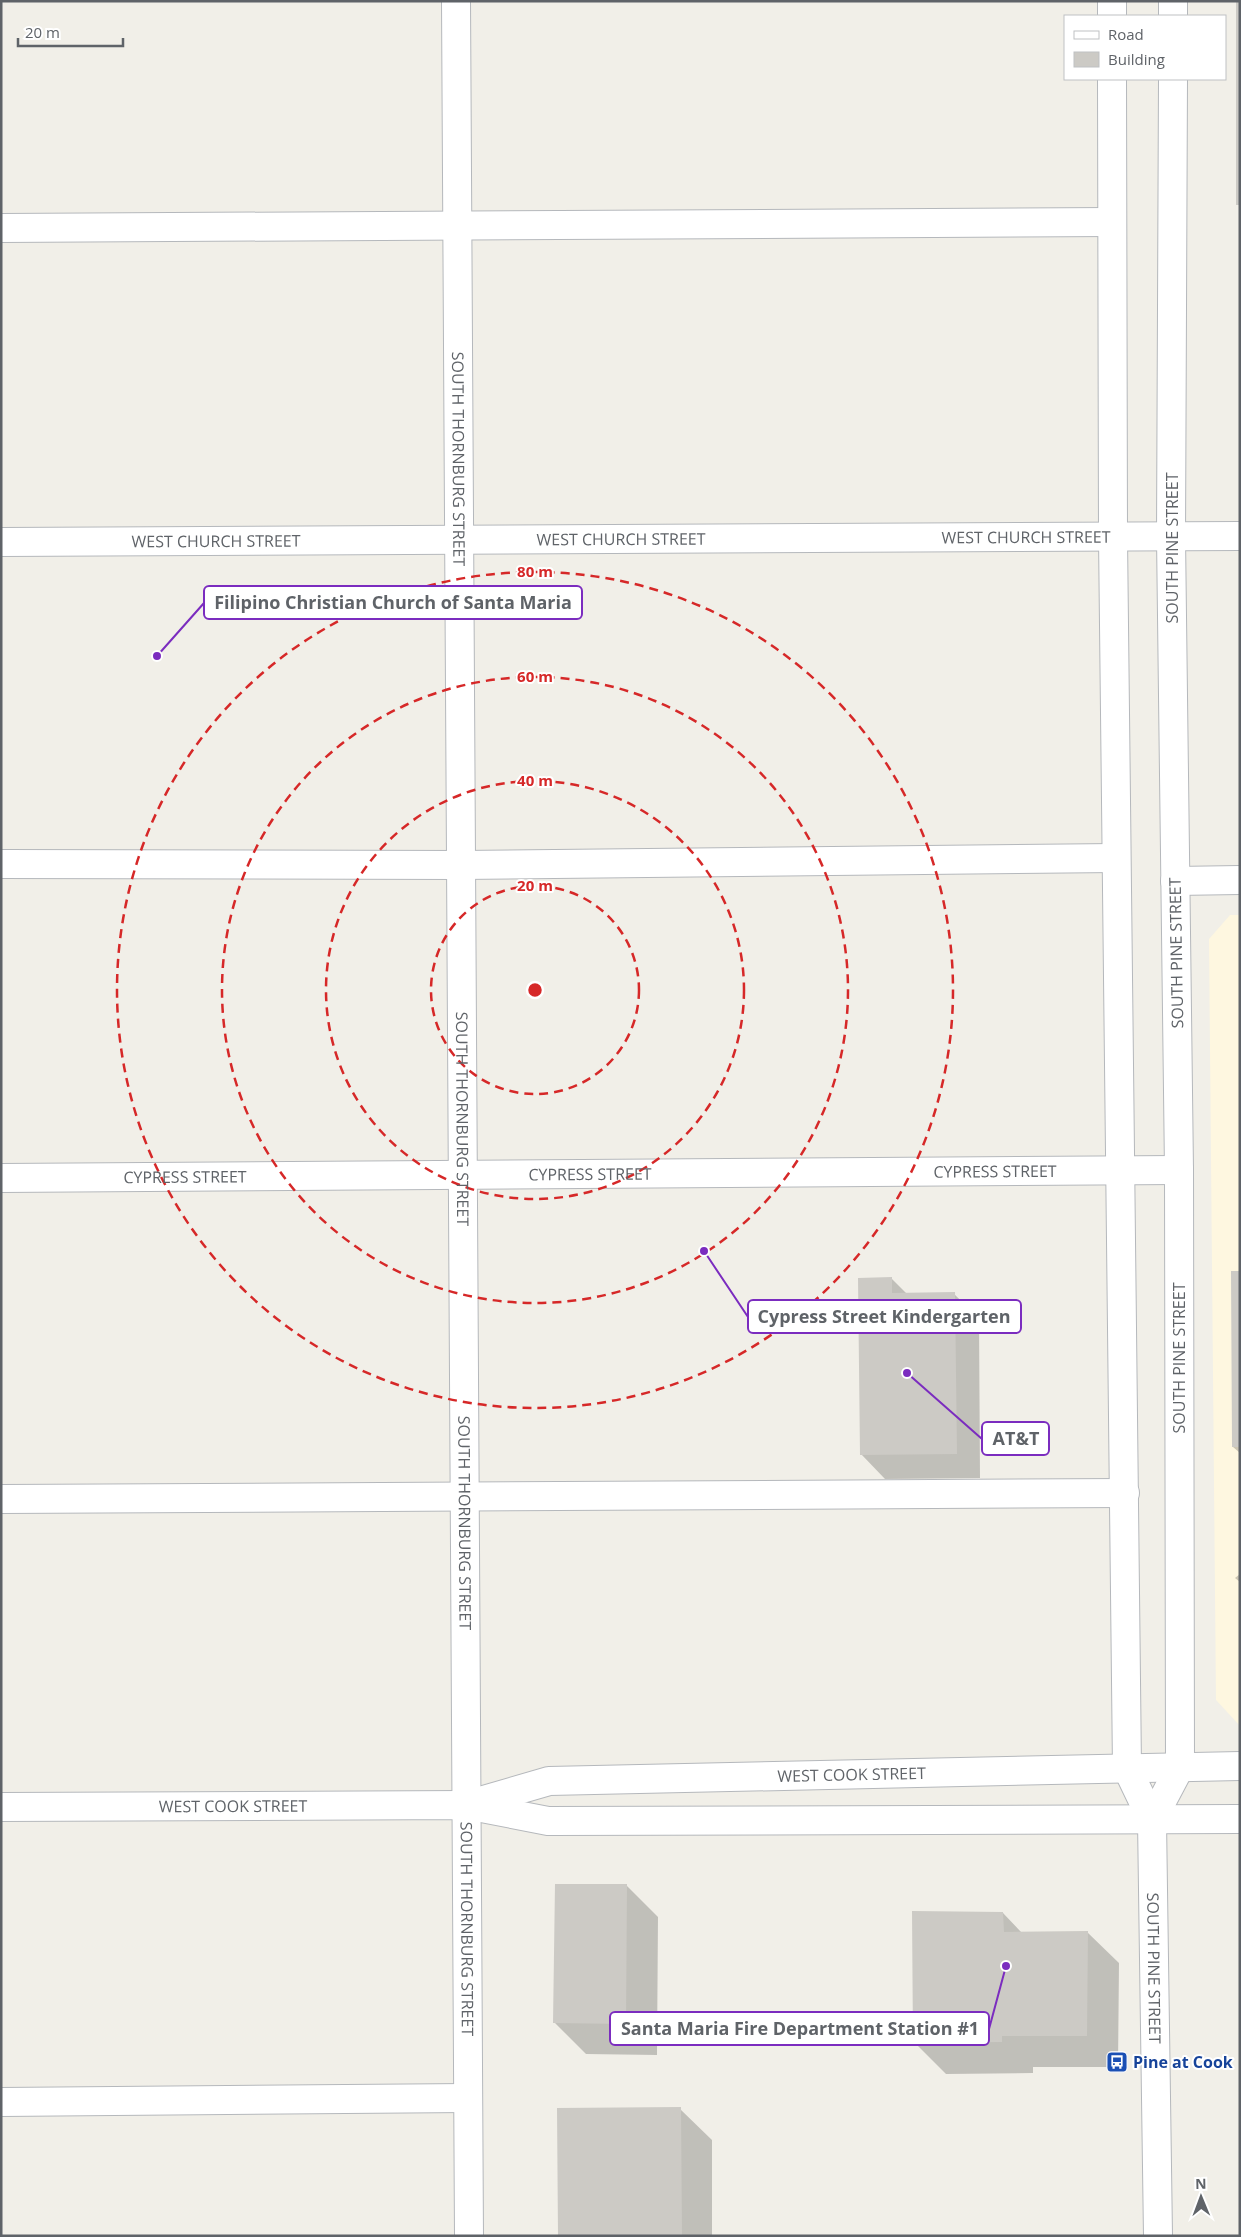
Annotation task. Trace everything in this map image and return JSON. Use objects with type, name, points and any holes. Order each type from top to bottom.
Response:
[{"type":"street","name":"SOUTH THORNBURG STREET","points":[[456,1],[469,2236]]},
{"type":"street","points":[[1112,1],[1112,15]]},
{"type":"street","points":[[1173,15],[1174,1]]},
{"type":"street","name":"SOUTH PINE STREET","points":[[1112,80],[1113,537],[1127,1768],[1152,1820],[1158,2236]]},
{"type":"street","name":"SOUTH PINE STREET","points":[[1152,1820],[1180,1767],[1179,1170],[1171,537],[1173,80]]},
{"type":"street","points":[[1,228],[1112,222]]},
{"type":"street","name":"WEST CHURCH STREET","points":[[1,542],[1240,536]]},
{"type":"street","points":[[1,864],[461,865],[1116,858]]},
{"type":"street","points":[[1176,881],[1240,880]]},
{"type":"street","name":"CYPRESS STREET","points":[[1,1178],[1179,1170]]},
{"type":"street","points":[[1,1498],[1125,1493]]},
{"type":"street","name":"WEST COOK STREET","points":[[466,1805],[549,1781],[1240,1766]]},
{"type":"street","name":"WEST COOK STREET","points":[[1,1807],[466,1805],[548,1821],[1240,1819]]},
{"type":"street","points":[[1,2102],[468,2098]]},
{"type":"shaded area","points":[[1230,915],[1240,915],[1240,1726],[1216,1700],[1209,939]]},
{"type":"building","points":[[1236,1],[1240,1],[1240,205],[1236,205]]},
{"type":"building","points":[[1231,1271],[1240,1271],[1240,1447],[1232,1447]]},
{"type":"building","points":[[892,1277],[892,1293],[955,1292],[957,1454],[860,1455],[858,1278]]},
{"type":"building","points":[[555,1884],[627,1884],[626,2024],[553,2023]]},
{"type":"building","points":[[912,1911],[1003,1912],[1004,1932],[1088,1931],[1087,2036],[1002,2036],[1002,2042],[913,2043]]},
{"type":"building","points":[[681,2107],[682,2236],[558,2236],[557,2108]]},
{"type":"place","name":"Filipino Christian Church of Santa Maria","points":[[157,656]]},
{"type":"place","name":"Cypress Street Kindergarten","points":[[704,1251]]},
{"type":"place","name":"AT&T","points":[[907,1373]]},
{"type":"place","name":"Santa Maria Fire Department Station #1","points":[[1006,1966]]},
{"type":"place","name":"Pine at Cook","points":[[1117,2062]]}]
